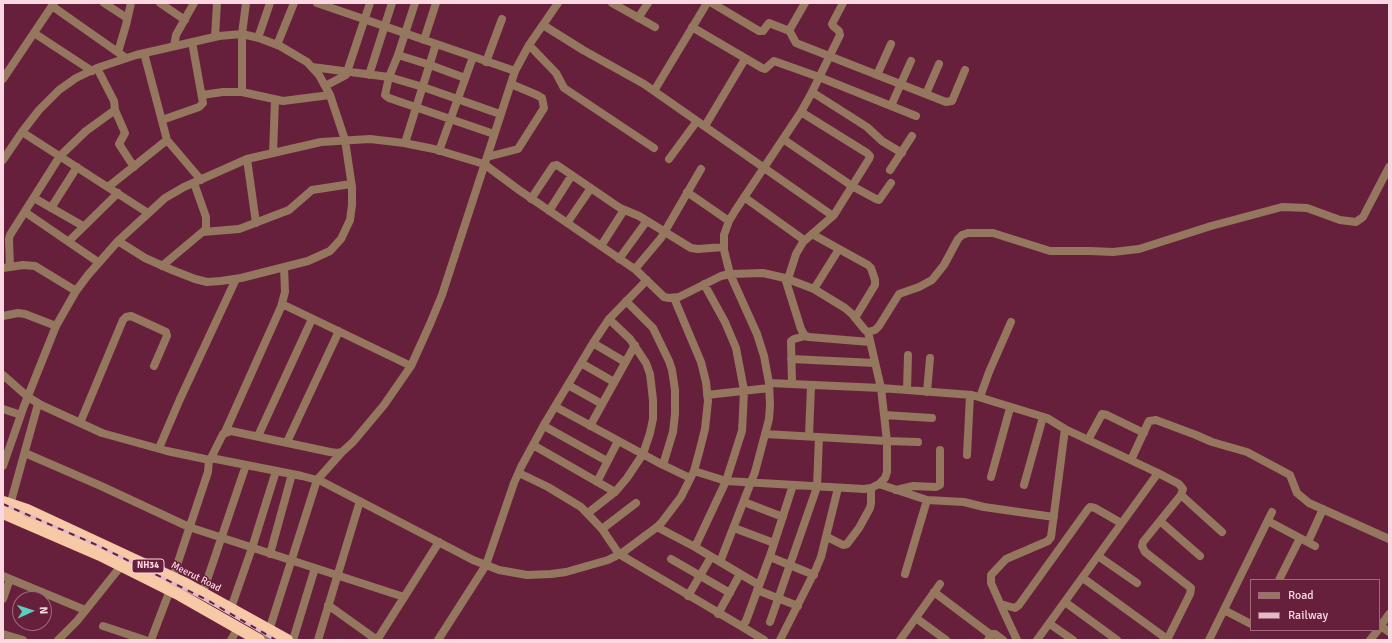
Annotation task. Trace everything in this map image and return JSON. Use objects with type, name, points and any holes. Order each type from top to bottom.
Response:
[{"type":"highway","name":"NH34","points":[[5,507],[170,590],[260,640]]},
{"type":"highway","name":"Meerut Road","points":[[5,507],[27,510],[203,592],[231,608],[268,635],[287,640]]},
{"type":"street","points":[[104,3],[127,18]]},
{"type":"street","points":[[118,52],[130,3]]},
{"type":"street","points":[[160,3],[185,20]]},
{"type":"street","points":[[174,46],[176,35],[194,3]]},
{"type":"street","points":[[216,37],[217,3]]},
{"type":"street","points":[[242,92],[242,34],[246,3]]},
{"type":"street","points":[[258,38],[270,3]]},
{"type":"street","points":[[277,45],[294,3]]},
{"type":"street","points":[[316,3],[332,5],[365,20],[515,71]]},
{"type":"street","points":[[325,86],[344,77],[347,72],[370,3]]},
{"type":"street","points":[[370,75],[392,3]]},
{"type":"street","points":[[415,3],[389,77],[385,94],[386,96],[450,120],[494,134]]},
{"type":"street","points":[[424,40],[436,3]]},
{"type":"street","points":[[268,635],[317,480],[353,442],[384,405],[411,366],[442,295],[515,71],[529,45],[558,3]]},
{"type":"street","points":[[612,3],[655,27]]},
{"type":"street","points":[[638,18],[648,3]]},
{"type":"street","points":[[654,91],[707,3]]},
{"type":"street","points":[[712,3],[760,31],[763,31],[769,23],[789,30],[796,43],[946,102],[950,102],[964,70]]},
{"type":"street","points":[[789,30],[805,3]]},
{"type":"street","points":[[720,562],[755,472],[769,419],[769,385],[764,356],[757,334],[730,274],[724,247],[724,236],[729,221],[801,112],[812,92],[840,33],[832,24],[843,3]]},
{"type":"street","points":[[3,79],[53,5],[126,58]]},
{"type":"street","points":[[486,62],[502,19]]},
{"type":"street","points":[[542,25],[654,91],[833,216]]},
{"type":"street","points":[[692,27],[762,68],[765,68],[774,61],[819,77],[916,116]]},
{"type":"street","points":[[34,33],[94,69],[114,102],[114,110],[125,133],[120,145],[134,167]]},
{"type":"street","points":[[3,160],[39,110],[59,90],[76,78],[94,69],[144,53],[216,37],[242,34],[277,45],[307,62],[319,75],[330,95],[345,140],[351,184],[352,205],[350,220],[341,239],[330,251],[308,261],[236,279],[207,282],[162,266],[145,258],[118,241]]},
{"type":"street","points":[[162,120],[202,106],[203,100],[192,42]]},
{"type":"street","points":[[405,143],[436,44]]},
{"type":"street","points":[[877,74],[891,44]]},
{"type":"street","points":[[529,45],[556,73],[564,88],[654,148]]},
{"type":"street","points":[[144,53],[168,140],[197,182],[207,225],[203,232],[162,266]]},
{"type":"street","points":[[398,55],[465,78]]},
{"type":"street","points":[[439,151],[473,57]]},
{"type":"street","points":[[705,126],[745,59]]},
{"type":"street","points":[[891,106],[911,61]]},
{"type":"street","points":[[926,94],[939,64]]},
{"type":"street","points":[[312,67],[389,77],[458,98],[500,114]]},
{"type":"street","points":[[485,160],[518,149],[544,108],[542,98],[511,84]]},
{"type":"street","points":[[202,94],[242,92],[283,101],[330,95]]},
{"type":"street","points":[[812,92],[868,127],[880,139],[902,152]]},
{"type":"street","points":[[273,152],[275,100]]},
{"type":"street","points":[[76,291],[35,266],[23,265],[6,268],[9,237],[60,156],[86,130],[114,110]]},
{"type":"street","points":[[801,112],[869,154],[869,159],[833,216],[804,240],[796,254],[786,278],[801,329],[806,336]]},
{"type":"street","points":[[670,159],[697,121]]},
{"type":"street","points":[[22,132],[148,213]]},
{"type":"street","points":[[890,170],[912,136]]},
{"type":"street","points":[[3,466],[21,415],[56,326],[76,291],[98,262],[148,213],[165,198],[247,159],[321,142],[370,139],[405,143],[485,160],[531,199],[635,269],[664,297],[674,298],[721,276],[730,274],[763,273],[786,278],[814,288],[845,308],[856,318],[868,332],[881,388],[887,441],[887,472],[885,478],[879,484],[871,488],[838,488],[726,481],[694,471]]},
{"type":"street","points":[[783,139],[852,186],[878,200],[891,183]]},
{"type":"street","points":[[108,187],[168,140]]},
{"type":"street","points":[[247,159],[256,223]]},
{"type":"street","points":[[531,199],[553,166],[557,165],[624,210],[638,216],[691,248],[698,249],[724,247]]},
{"type":"street","points":[[51,208],[77,167]]},
{"type":"street","points":[[868,332],[875,330],[900,294],[919,287],[932,280],[944,265],[958,239],[962,235],[968,233],[993,233],[1050,251],[1113,252],[1139,249],[1211,226],[1282,207],[1307,208],[1340,220],[1356,222],[1363,217],[1389,167]]},
{"type":"street","points":[[635,269],[659,241],[701,169]]},
{"type":"street","points":[[549,211],[572,175]]},
{"type":"street","points":[[203,232],[239,229],[288,210],[312,190],[351,184]]},
{"type":"street","points":[[566,223],[591,188]]},
{"type":"street","points":[[687,192],[729,221]]},
{"type":"street","points":[[69,241],[118,193]]},
{"type":"street","points":[[744,197],[804,240]]},
{"type":"street","points":[[34,198],[83,226]]},
{"type":"street","points":[[601,246],[624,210]]},
{"type":"street","points":[[25,212],[98,262]]},
{"type":"street","points":[[619,259],[646,222]]},
{"type":"street","points":[[812,234],[868,265],[874,275],[875,285],[856,318]]},
{"type":"street","points":[[814,288],[839,249]]},
{"type":"street","points":[[173,578],[208,472],[210,459],[225,432],[282,304],[285,292],[284,267]]},
{"type":"street","points":[[159,448],[180,399],[236,279]]},
{"type":"street","points":[[438,640],[486,565],[518,473],[544,426],[593,343],[609,319],[647,280]]},
{"type":"street","points":[[695,547],[726,481],[742,431],[744,390],[736,348],[725,322],[704,284]]},
{"type":"street","points":[[3,375],[38,404],[102,433],[159,448],[317,480],[473,560],[510,573],[527,575],[551,574],[566,572],[608,560],[657,527],[681,497],[694,471],[705,429],[707,395],[706,382],[701,362],[674,298]]},
{"type":"street","points":[[626,301],[653,328],[672,370],[675,390],[675,414],[673,432],[663,466]]},
{"type":"street","points":[[282,304],[411,366]]},
{"type":"street","points":[[3,316],[18,313],[25,314],[56,326]]},
{"type":"street","points":[[80,424],[123,320],[126,317],[131,316],[166,332],[167,336],[154,366]]},
{"type":"street","points":[[258,436],[312,319]]},
{"type":"street","points":[[588,512],[615,492],[627,478],[643,454],[653,419],[653,400],[650,374],[646,363],[635,345],[609,319]]},
{"type":"street","points":[[980,397],[1011,322]]},
{"type":"street","points":[[287,442],[339,331]]},
{"type":"street","points":[[792,384],[791,342],[794,339],[806,336],[870,342]]},
{"type":"street","points":[[593,343],[625,362]]},
{"type":"street","points":[[590,426],[635,345]]},
{"type":"street","points":[[907,390],[908,354]]},
{"type":"street","points":[[927,392],[930,358]]},
{"type":"street","points":[[791,359],[875,363]]},
{"type":"street","points":[[581,364],[614,382]]},
{"type":"street","points":[[707,395],[769,385],[792,384],[881,388],[970,395],[1043,417],[1158,473],[1181,486],[1183,489],[1181,495],[1143,542],[1142,546],[1143,549],[1191,588],[1190,594],[1167,640],[1083,578]]},
{"type":"street","points":[[568,386],[602,404]]},
{"type":"street","points":[[809,436],[811,386]]},
{"type":"street","points":[[966,455],[970,395]]},
{"type":"street","points":[[5,507],[25,453],[38,404]]},
{"type":"street","points":[[556,407],[663,466],[690,478]]},
{"type":"street","points":[[992,477],[1010,408]]},
{"type":"street","points":[[3,409],[21,415]]},
{"type":"street","points":[[1088,440],[1102,414],[1144,433]]},
{"type":"street","points":[[884,415],[932,418]]},
{"type":"street","points":[[1024,485],[1043,417]]},
{"type":"street","points":[[1131,460],[1149,421],[1154,420],[1212,442],[1247,452],[1290,475],[1295,489],[1301,497],[1309,503],[1389,539]]},
{"type":"street","points":[[544,426],[607,461]]},
{"type":"street","points":[[1017,640],[991,583],[991,575],[1006,559],[1028,551],[1050,540],[1053,534],[1065,429]]},
{"type":"street","points":[[225,432],[231,431],[337,453],[342,452]]},
{"type":"street","points":[[765,434],[918,442]]},
{"type":"street","points":[[770,622],[817,487],[819,437]]},
{"type":"street","points":[[597,482],[618,441]]},
{"type":"street","points":[[533,445],[615,492]]},
{"type":"street","points":[[896,490],[913,486],[936,487],[940,485],[940,450]]},
{"type":"street","points":[[25,453],[102,486],[190,527],[404,597]]},
{"type":"street","points":[[203,592],[246,465]]},
{"type":"street","points":[[231,608],[252,548],[276,471]]},
{"type":"street","points":[[518,473],[562,494],[588,512],[619,554],[764,640]]},
{"type":"street","points":[[1037,640],[1158,473]]},
{"type":"street","points":[[270,554],[292,474]]},
{"type":"street","points":[[879,484],[927,500],[964,502],[984,507],[1054,517]]},
{"type":"street","points":[[741,626],[746,621],[770,557],[793,485]]},
{"type":"street","points":[[780,640],[814,575],[821,557],[838,488]]},
{"type":"street","points":[[827,537],[843,545],[847,544],[859,528],[870,508],[871,488]]},
{"type":"street","points":[[1181,495],[1222,532]]},
{"type":"street","points":[[905,574],[927,500]]},
{"type":"street","points":[[318,640],[360,501]]},
{"type":"street","points":[[744,502],[783,517]]},
{"type":"street","points":[[602,529],[636,503]]},
{"type":"street","points":[[1003,610],[1004,605],[1015,608],[1019,605],[1090,507],[1121,523]]},
{"type":"street","points":[[1268,521],[1312,544],[1323,509]]},
{"type":"street","points":[[1210,640],[1272,512]]},
{"type":"street","points":[[1160,521],[1200,556]]},
{"type":"street","points":[[657,527],[711,556],[740,574],[758,588],[798,606]]},
{"type":"street","points":[[734,528],[774,543]]},
{"type":"street","points":[[1280,579],[1300,538]]},
{"type":"street","points":[[328,605],[377,640],[439,542]]},
{"type":"street","points":[[688,596],[711,556]]},
{"type":"street","points":[[1098,556],[1137,583]]},
{"type":"street","points":[[770,557],[814,575]]},
{"type":"street","points":[[671,559],[730,593]]},
{"type":"street","points":[[58,640],[121,566]]},
{"type":"street","points":[[293,640],[315,568]]},
{"type":"street","points":[[718,614],[740,574]]},
{"type":"street","points":[[3,599],[7,578],[85,610]]},
{"type":"street","points":[[900,640],[940,584]]},
{"type":"street","points":[[151,640],[170,590]]},
{"type":"street","points":[[934,592],[989,637],[995,634],[1004,640]]},
{"type":"street","points":[[1066,602],[1118,640]]},
{"type":"street","points":[[1224,610],[1250,623]]},
{"type":"street","points":[[1380,627],[1389,614]]},
{"type":"street","points":[[916,618],[944,639]]},
{"type":"street","points":[[1050,624],[1073,640]]},
{"type":"street","points":[[103,626],[145,640]]},
{"type":"street","points":[[231,640],[238,628]]},
{"type":"street","points":[[1370,640],[1377,631]]},
{"type":"street","points":[[3,634],[23,640]]},
{"type":"railway","points":[[3,504],[99,546],[207,600],[276,640]]}]
